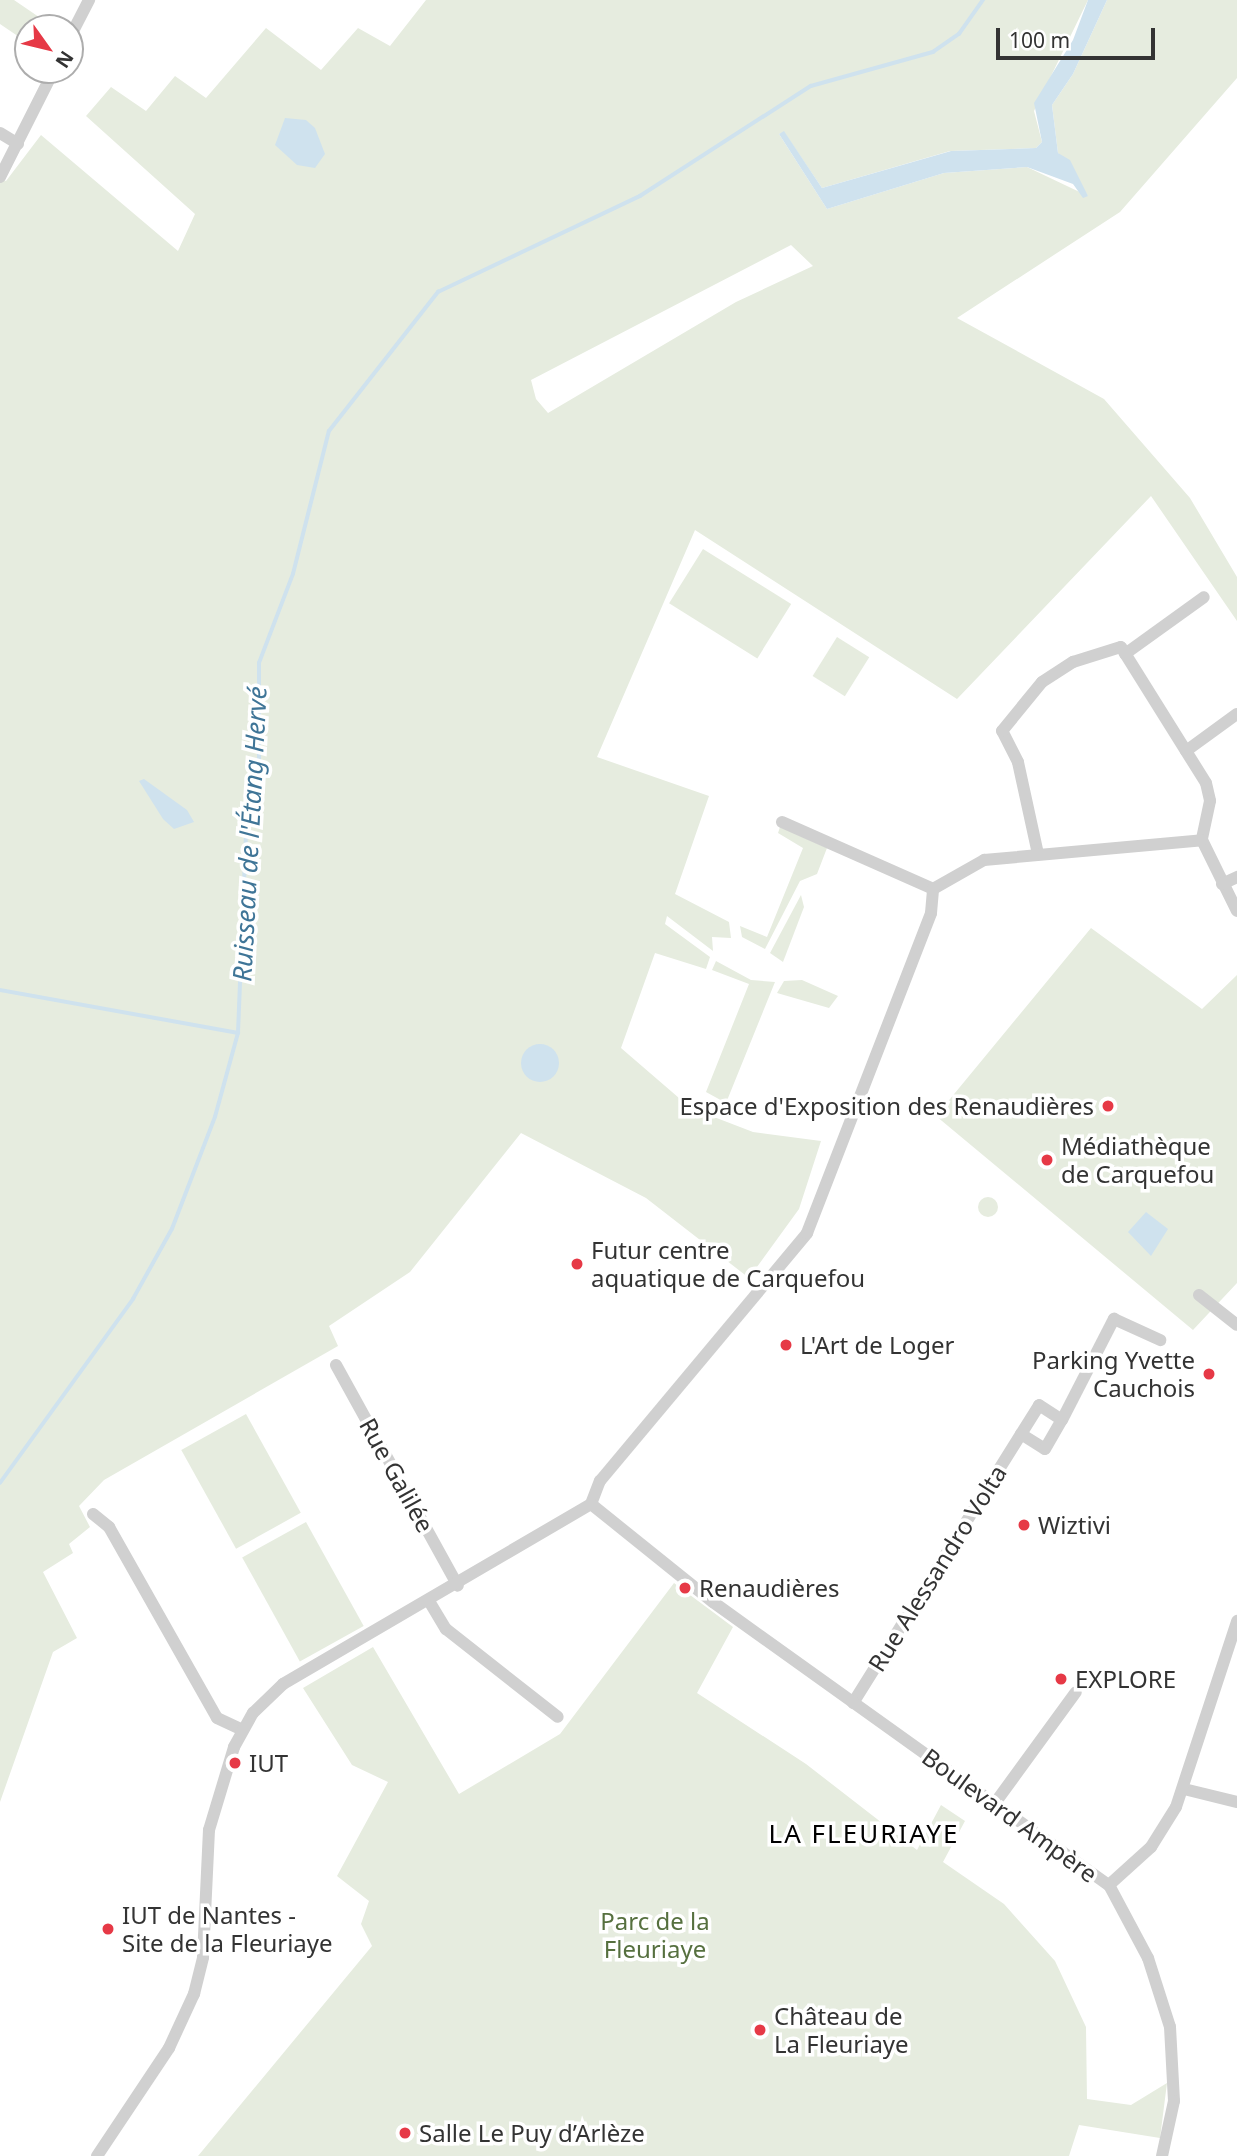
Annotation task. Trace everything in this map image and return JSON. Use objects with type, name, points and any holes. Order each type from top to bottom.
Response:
[{"type":"street","points":[[0,177],[47,84]]},
{"type":"street","points":[[0,133],[18,145]]},
{"type":"street","points":[[1125,654],[1204,597]]},
{"type":"street","points":[[1038,854],[1018,762],[1002,731],[1042,682],[1073,662],[1121,647],[1185,751],[1210,801],[1202,840],[1237,911]]},
{"type":"street","points":[[1185,751],[1237,714]]},
{"type":"street","points":[[782,822],[933,888]]},
{"type":"street","points":[[97,2156],[107,2132],[169,2048],[194,1994],[203,1957],[204,1856],[241,1729],[284,1684],[458,1586],[591,1504],[600,1481],[807,1233],[931,913],[933,888],[965,865],[1038,854],[1202,840]]},
{"type":"street","points":[[1222,884],[1237,877]]},
{"type":"street","points":[[1199,1295],[1237,1325]]},
{"type":"street","points":[[1021,1434],[1045,1449],[1114,1320],[1160,1340]]},
{"type":"street","name":"Rue Galilée","points":[[336,1365],[458,1586]]},
{"type":"street","name":"Rue Alessandro Volta","points":[[853,1703],[1039,1405],[1062,1420]]},
{"type":"street","name":"Boulevard Ampère","points":[[591,1504],[713,1602],[1109,1885],[1148,1958],[1170,2027],[1174,2101],[1162,2156]]},
{"type":"street","points":[[93,1514],[109,1527],[217,1718],[241,1729]]},
{"type":"street","points":[[429,1601],[455,1638],[558,1717]]},
{"type":"street","points":[[1109,1885],[1151,1847],[1184,1789],[1208,1696],[1237,1621]]},
{"type":"street","points":[[995,1803],[1076,1692]]},
{"type":"street","points":[[1184,1789],[1237,1802]]},
{"type":"green space","points":[[0,0],[14,0],[34,14],[14,14],[14,34],[0,24]]},
{"type":"green space","points":[[426,0],[1088,0],[1034,111],[1042,142],[1036,148],[950,151],[822,188],[784,132],[779,134],[827,209],[944,173],[1027,167],[1088,196],[1058,153],[1052,105],[1073,74],[1107,0],[1237,0],[1237,78],[1120,212],[957,318],[1104,399],[1190,498],[1237,577],[1237,621],[1151,496],[957,699],[695,530],[597,757],[709,796],[675,894],[729,922],[731,938],[712,937],[713,951],[667,916],[665,924],[710,957],[706,969],[655,953],[621,1048],[679,1098],[714,1117],[753,1132],[821,1141],[799,1209],[749,1278],[646,1198],[521,1133],[410,1272],[329,1326],[338,1346],[104,1480],[79,1506],[90,1527],[69,1544],[73,1553],[43,1572],[77,1638],[53,1652],[0,1802],[0,178],[6,181],[41,135],[178,251],[195,214],[86,116],[111,87],[146,111],[175,76],[206,98],[266,28],[321,70],[358,28],[390,46]],"holes":[[[791,245],[813,266],[736,302],[548,413],[536,399],[531,380]]]},
{"type":"green space","points":[[703,549],[791,604],[757,658],[669,603]]},
{"type":"green space","points":[[837,637],[869,657],[845,696],[813,676]]},
{"type":"green space","points":[[780,827],[827,848],[817,874],[800,881],[765,949],[742,937],[740,926],[767,937],[803,848],[778,833]]},
{"type":"green space","points":[[801,895],[804,907],[783,962],[770,953]]},
{"type":"green space","points":[[1091,928],[1202,1009],[1237,975],[1237,1283],[1193,1330],[936,1116]]},
{"type":"green space","points":[[716,961],[751,980],[775,982],[726,1103],[706,1092],[749,984],[712,970]]},
{"type":"green space","points":[[802,980],[838,996],[829,1008],[777,993],[784,981]]},
{"type":"green space","points":[[988,1197],[995,1200],[998,1207],[995,1214],[988,1217],[981,1214],[978,1207],[981,1200]]},
{"type":"green space","points":[[246,1414],[301,1513],[236,1549],[181,1450]]},
{"type":"green space","points":[[306,1522],[364,1626],[300,1661],[242,1557]]},
{"type":"green space","name":"Parc de la Fleuriaye","points":[[674,1583],[733,1627],[697,1693],[806,1764],[917,1850],[941,1805],[965,1821],[943,1862],[1004,1904],[1055,1961],[1086,2027],[1087,2099],[1131,2105],[1167,2083],[1160,2138],[1079,2125],[1069,2156],[198,2156],[372,1946],[361,1924],[369,1901],[337,1876],[388,1782],[352,1765],[303,1688],[373,1647],[459,1794],[560,1734]]},
{"type":"water","points":[[1088,0],[1107,0],[1073,74],[1052,105],[1058,153],[1070,160],[1088,196],[1083,198],[1073,184],[1027,167],[944,173],[827,209],[779,134],[784,131],[822,188],[951,151],[1036,148],[1042,142],[1034,103],[1073,40]]},
{"type":"water","points":[[285,118],[306,120],[315,128],[325,154],[315,168],[297,165],[275,145]]},
{"type":"water","points":[[144,779],[187,810],[194,822],[174,829],[163,819],[139,781]]},
{"type":"water","points":[[540,1044],[553,1050],[559,1063],[553,1076],[540,1082],[527,1076],[521,1063],[527,1050]]},
{"type":"water","points":[[1146,1212],[1168,1229],[1151,1256],[1128,1232]]},
{"type":"waterway","name":"Ruisseau de l'Étang Hervé","points":[[0,1483],[133,1299],[172,1229],[215,1117],[238,1033],[247,810],[259,761],[259,663],[293,574],[329,431],[438,292],[640,196],[811,86],[933,52],[959,34],[983,0]]},
{"type":"waterway","points":[[0,990],[238,1033]]},
{"type":"place","name":"Espace d'Exposition des Renaudières","points":[[1108,1106]]},
{"type":"place","name":"Médiathèque de Carquefou","points":[[1047,1160]]},
{"type":"place","name":"Futur centre aquatique de Carquefou","points":[[577,1264]]},
{"type":"place","name":"L'Art de Loger","points":[[786,1345]]},
{"type":"place","name":"Parking Yvette Cauchois","points":[[1209,1374]]},
{"type":"place","name":"Wiztivi","points":[[1024,1525]]},
{"type":"place","name":"Renaudières","points":[[685,1588]]},
{"type":"place","name":"EXPLORE","points":[[1061,1679]]},
{"type":"place","name":"IUT","points":[[235,1763]]},
{"type":"place","name":"IUT de Nantes - Site de la Fleuriaye","points":[[108,1929]]},
{"type":"place","name":"Château de La Fleuriaye","points":[[760,2030]]},
{"type":"place","name":"Salle Le Puy d’Arlèze","points":[[405,2133]]},
{"type":"district","name":"LA FLEURIAYE","points":[[864,1834]]}]
